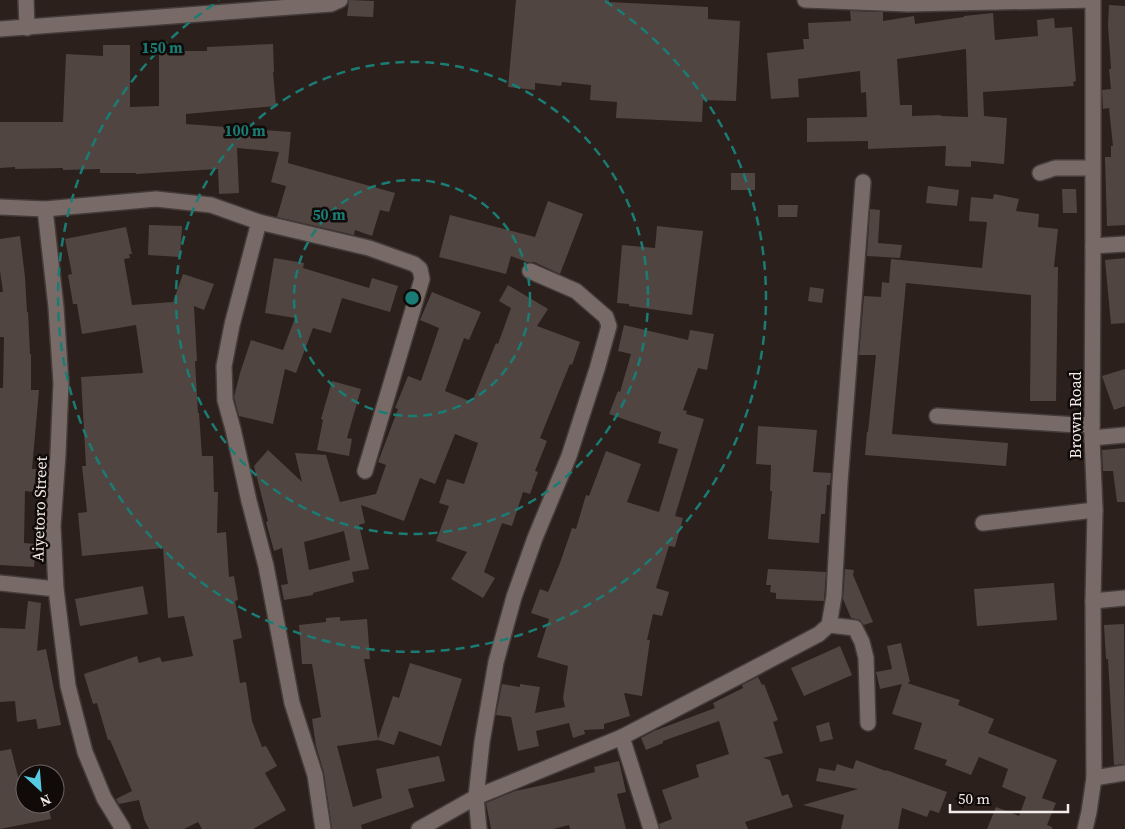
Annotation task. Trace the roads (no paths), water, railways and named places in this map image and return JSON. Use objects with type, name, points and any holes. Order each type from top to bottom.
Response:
[{"type":"street","points":[[26,0],[28,28]]},
{"type":"street","points":[[0,29],[331,4],[340,0]]},
{"type":"street","points":[[805,0],[908,4],[1093,0]]},
{"type":"street","name":"Brown Road","points":[[1084,829],[1089,812],[1094,778],[1095,510],[1092,431],[1093,0]]},
{"type":"street","points":[[1040,173],[1055,168],[1093,168]]},
{"type":"street","points":[[419,829],[476,796],[622,737],[819,634],[830,625],[834,596],[841,472],[863,182]]},
{"type":"street","points":[[0,207],[45,209],[156,199],[211,205],[260,222],[369,248],[414,264],[420,269],[422,279],[365,471]]},
{"type":"street","name":"Aiyetoro Street","points":[[45,209],[56,307],[61,382],[53,526],[56,589],[68,686],[85,752],[104,798],[123,829]]},
{"type":"street","points":[[260,222],[232,325],[224,366],[225,400],[248,501],[266,566],[292,703],[315,775],[323,829]]},
{"type":"street","points":[[1093,246],[1125,244]]},
{"type":"street","points":[[479,829],[476,796],[482,742],[496,662],[514,597],[535,538],[569,456],[609,326],[606,317],[576,291],[530,270]]},
{"type":"street","points":[[937,416],[1076,425],[1092,431],[1125,435]]},
{"type":"street","points":[[984,523],[1095,510]]},
{"type":"street","points":[[0,583],[56,589]]},
{"type":"street","points":[[1094,601],[1125,598]]},
{"type":"street","points":[[830,625],[855,628],[862,642],[866,658],[868,724]]},
{"type":"street","points":[[622,737],[651,829]]},
{"type":"street","points":[[1094,778],[1125,773]]}]
